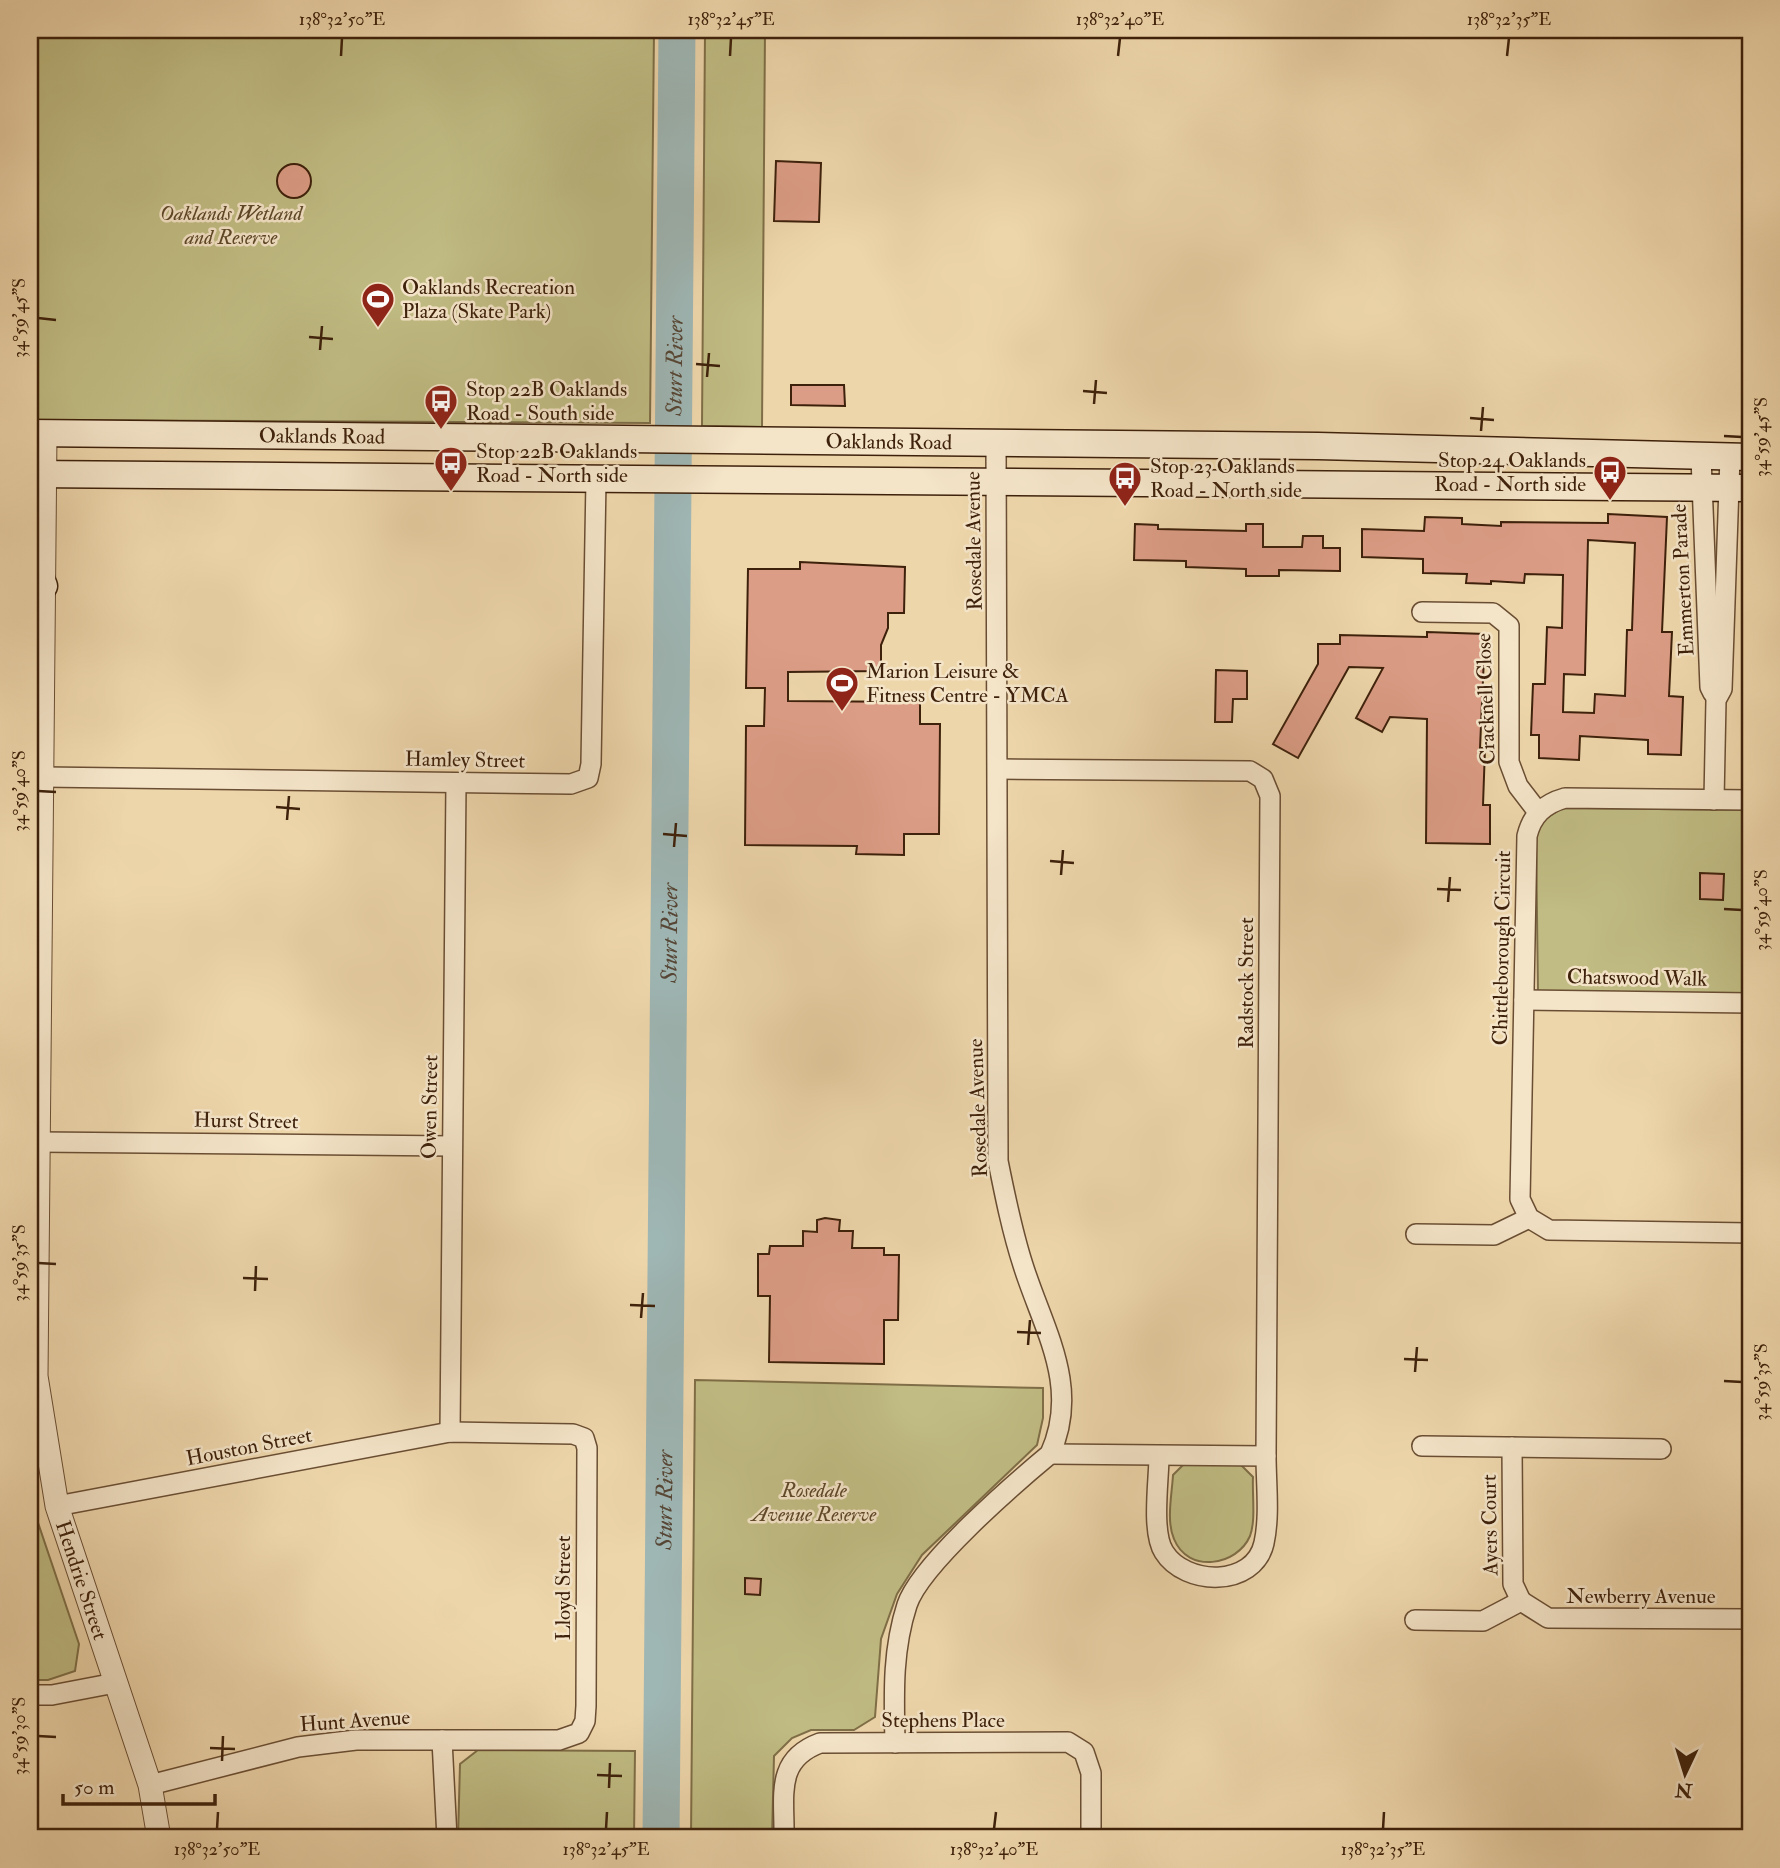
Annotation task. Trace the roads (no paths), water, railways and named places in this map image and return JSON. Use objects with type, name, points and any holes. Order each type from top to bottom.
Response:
[{"type":"main road","name":"Oaklands Road","points":[[38,433],[1318,446],[1740,457]]},
{"type":"main road","points":[[563,438],[552,461],[584,480]]},
{"type":"main road","name":"Oaklands Road","points":[[37,474],[1740,487]]},
{"type":"main road","points":[[30,553],[44,586]]},
{"type":"street","name":"Hendrie Street","points":[[38,433],[37,474],[44,586],[36,1376],[57,1506],[150,1784],[159,1838]]},
{"type":"street","name":"Rosedale Avenue","points":[[895,1743],[893,1666],[907,1603],[926,1571],[1050,1454],[1061,1430],[1059,1363],[1023,1266],[998,1161],[996,442]]},
{"type":"street","name":"Emmerton Parade","points":[[1701,457],[1710,687],[1716,700],[1713,800]]},
{"type":"street","name":"Emmerton Parade","points":[[1716,700],[1722,689],[1740,487],[1740,457]]},
{"type":"street","name":"Hamley Street","points":[[43,777],[571,784],[588,778],[591,764],[584,480]]},
{"type":"street","name":"Cracknell Close","points":[[1422,612],[1493,613],[1509,626],[1509,762],[1518,786],[1538,812]]},
{"type":"street","name":"Radstock Street","points":[[999,769],[1250,771],[1264,779],[1270,796],[1264,1544],[1251,1564],[1233,1574],[1211,1579],[1183,1572],[1164,1553],[1158,1537],[1159,1456]]},
{"type":"street","name":"Owen Street","points":[[450,1432],[456,783]]},
{"type":"street","points":[[1538,812],[1565,798],[1750,800]]},
{"type":"street","name":"Chittleborough Circuit","points":[[1530,1218],[1520,1199],[1527,836],[1538,812]]},
{"type":"street","name":"Chatswood Walk","points":[[1524,1000],[1750,1003]]},
{"type":"street","name":"Hurst Street","points":[[38,1142],[452,1146]]},
{"type":"street","points":[[1416,1234],[1494,1235],[1530,1218],[1549,1230],[1750,1233]]},
{"type":"street","name":"Houston Street","points":[[57,1506],[450,1432]]},
{"type":"street","name":"Lloyd Street","points":[[442,1740],[559,1740],[579,1732],[585,1721],[586,1706],[587,1448],[584,1438],[573,1434],[450,1432]]},
{"type":"street","name":"Ayers Court","points":[[1422,1446],[1661,1449]]},
{"type":"street","name":"Ayers Court","points":[[1512,1447],[1513,1584],[1521,1601]]},
{"type":"street","points":[[1050,1454],[1266,1456]]},
{"type":"street","points":[[1415,1620],[1483,1621],[1521,1601]]},
{"type":"street","name":"Newberry Avenue","points":[[1521,1601],[1548,1618],[1750,1619]]},
{"type":"street","points":[[30,1695],[52,1695],[115,1683]]},
{"type":"street","name":"Hunt Avenue","points":[[150,1784],[298,1746],[356,1740],[442,1740]]},
{"type":"street","points":[[442,1740],[447,1838]]},
{"type":"street","name":"Stephens Place","points":[[784,1838],[785,1773],[801,1750],[820,1743],[1068,1742],[1084,1752],[1091,1773],[1091,1838]]},
{"type":"waterway","name":"Sturt River","points":[[661,1838],[677,30]]},
{"type":"place","name":"Oaklands Recreation Plaza (Skate Park)","points":[[378,329]]},
{"type":"place","name":"Stop 22B Oaklands Road - South side","points":[[441,431]]},
{"type":"place","name":"Stop 22B Oaklands Road - North side","points":[[451,493]]},
{"type":"place","name":"Stop 24 Oaklands Road - North side","points":[[1610,502]]},
{"type":"place","name":"Stop 23 Oaklands Road - North side","points":[[1125,508]]},
{"type":"place","name":"Marion Leisure & Fitness Centre - YMCA","points":[[842,713]]},
{"type":"park label","name":"Oaklands Wetland and Reserve","points":[[231,225]]},
{"type":"park label","name":"Rosedale Avenue Reserve","points":[[814,1502]]}]
